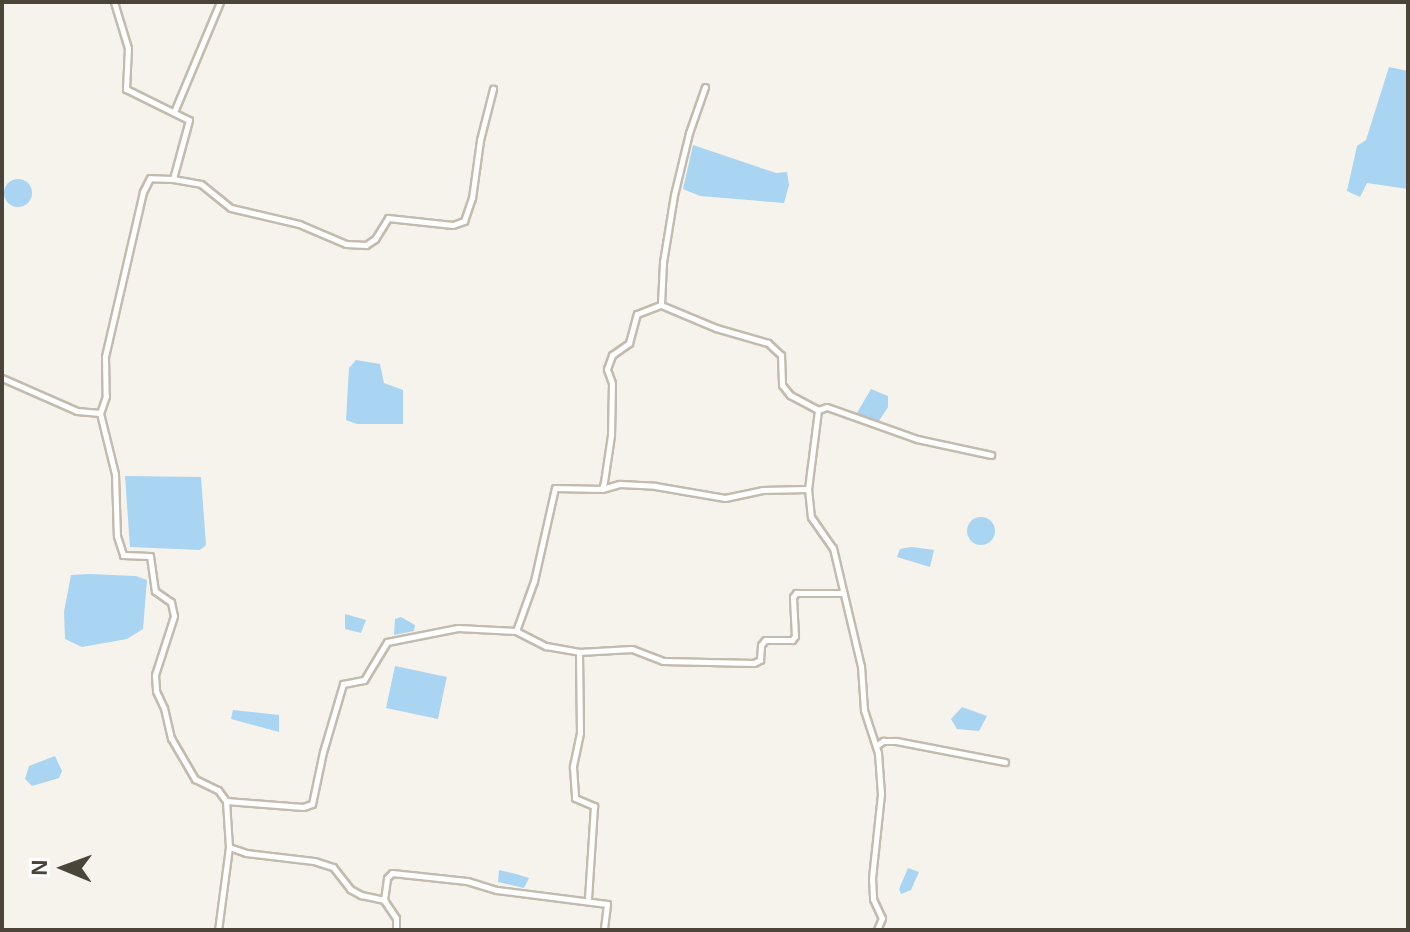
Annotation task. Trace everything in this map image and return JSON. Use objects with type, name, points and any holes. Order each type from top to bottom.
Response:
[{"type":"street","points":[[114,2],[128,48],[126,89],[189,120],[173,179]]},
{"type":"street","points":[[174,112],[220,2]]},
{"type":"street","points":[[661,305],[663,262],[674,195],[689,133],[705,87]]},
{"type":"street","points":[[218,930],[220,893],[229,847],[226,801],[218,790],[195,779],[171,738],[164,708],[156,691],[155,675],[174,616],[171,602],[155,591],[150,556],[123,555],[117,536],[115,474],[100,413],[106,396],[105,357],[143,192],[150,178],[201,184],[231,208],[299,224],[346,244],[366,245],[375,239],[388,218],[453,225],[464,221],[472,198],[480,140],[493,89]]},
{"type":"street","points":[[602,489],[611,435],[612,383],[607,369],[612,355],[629,343],[637,314],[661,305],[716,328],[768,343],[781,355],[782,385],[790,395],[818,410],[827,407],[917,439],[991,455]]},
{"type":"street","points":[[2,378],[77,411],[100,413]]},
{"type":"street","points":[[818,410],[808,489],[811,517],[833,548],[861,666],[864,710],[876,746],[881,794],[872,878],[873,899],[882,918],[877,930]]},
{"type":"street","points":[[516,631],[534,581],[555,488],[602,489],[620,484],[655,486],[725,498],[762,490],[808,489]]},
{"type":"street","points":[[226,801],[303,807],[312,804],[343,684],[364,680],[387,642],[458,628],[516,631],[537,643],[579,652],[632,649],[663,661],[754,663],[760,660],[761,645],[765,640],[792,640],[795,636],[793,597],[796,593],[843,593]]},
{"type":"street","points":[[579,652],[580,733],[573,767],[575,798],[594,806],[588,900]]},
{"type":"street","points":[[876,746],[883,741],[896,741],[1005,762]]},
{"type":"street","points":[[229,847],[246,853],[314,861],[333,867],[350,889],[384,900]]},
{"type":"street","points":[[396,930],[396,918],[384,900],[387,878],[392,873],[607,904],[604,930]]},
{"type":"water","points":[[1389,67],[1408,71],[1408,189],[1367,183],[1360,197],[1347,191],[1357,146],[1366,140]]},
{"type":"water","points":[[693,145],[776,173],[787,172],[789,185],[784,203],[700,196],[683,189]]},
{"type":"water","points":[[18,179],[28,183],[32,193],[28,203],[18,207],[8,203],[4,193],[8,183]]},
{"type":"water","points":[[356,360],[380,364],[384,383],[403,390],[403,424],[357,424],[346,420],[349,368]]},
{"type":"water","points":[[871,389],[888,396],[888,407],[877,424],[857,413]]},
{"type":"water","points":[[125,476],[201,477],[206,545],[200,550],[130,547]]},
{"type":"water","points":[[981,517],[991,521],[995,531],[991,541],[981,545],[971,541],[967,531],[971,521]]},
{"type":"water","points":[[900,549],[934,550],[930,567],[897,557]]},
{"type":"water","points":[[71,575],[136,576],[147,580],[143,629],[127,639],[82,647],[65,639],[64,612]]},
{"type":"water","points":[[345,614],[366,620],[361,633],[345,629]]},
{"type":"water","points":[[401,617],[415,625],[414,631],[394,635],[395,619]]},
{"type":"water","points":[[395,666],[447,677],[438,719],[386,708]]},
{"type":"water","points":[[962,707],[987,716],[979,731],[957,729],[951,719]]},
{"type":"water","points":[[233,710],[279,715],[279,732],[231,719]]},
{"type":"water","points":[[55,756],[62,771],[59,778],[32,786],[25,779],[29,766]]},
{"type":"water","points":[[908,868],[919,872],[911,890],[901,894],[899,889]]},
{"type":"water","points":[[499,870],[529,878],[524,888],[498,882]]}]
